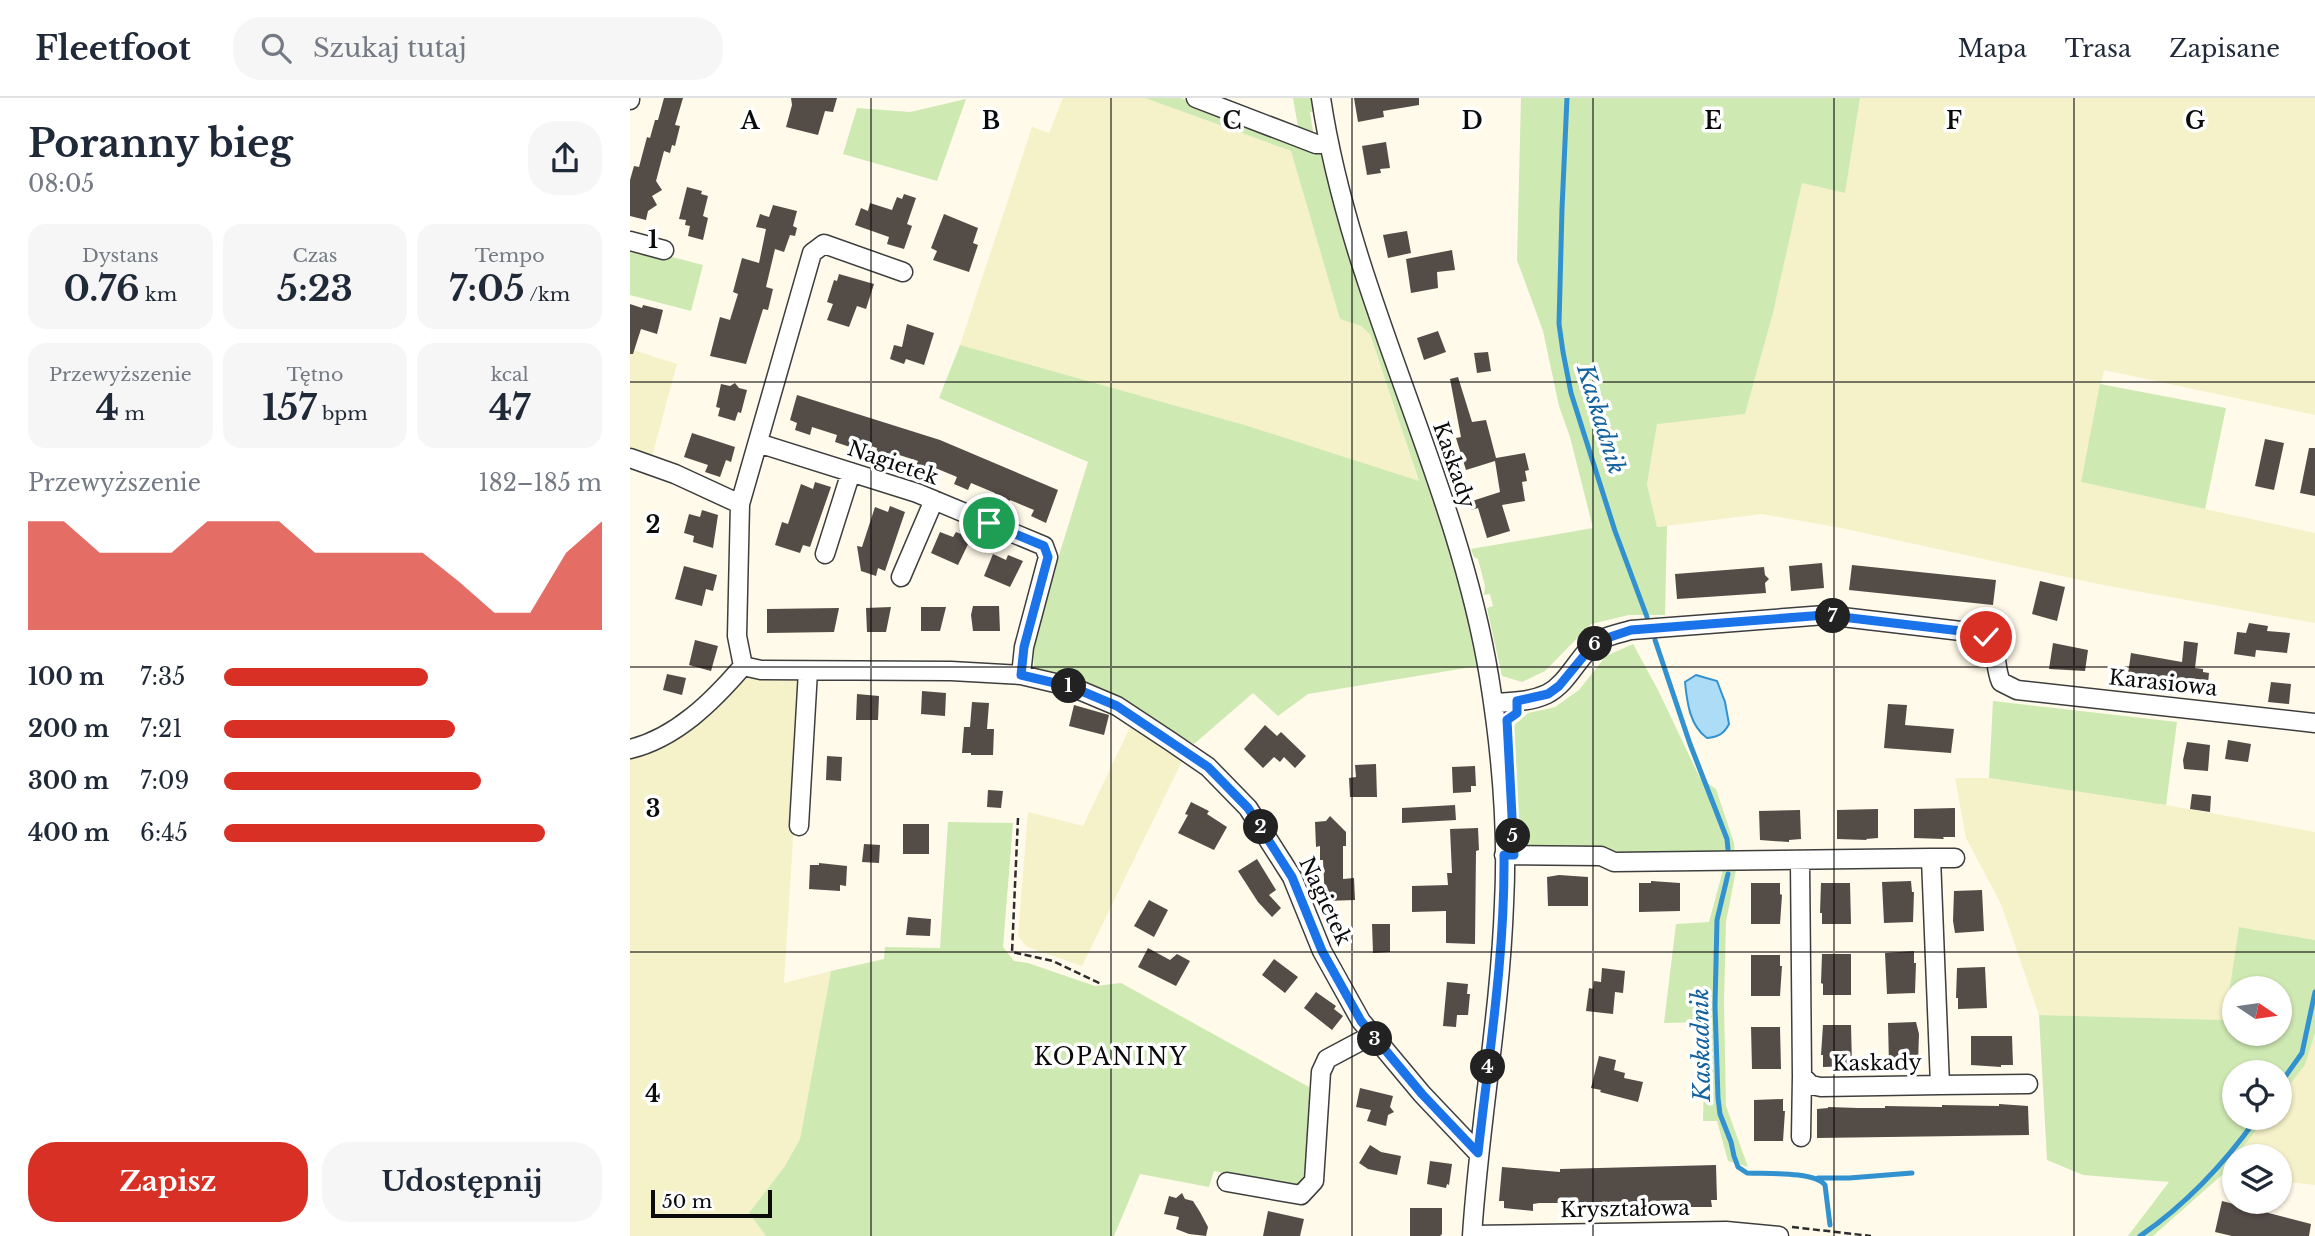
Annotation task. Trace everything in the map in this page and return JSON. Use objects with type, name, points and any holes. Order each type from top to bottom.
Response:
[{"type":"street","points":[[1196,98],[1315,144],[1328,144]]},
{"type":"street","name":"Kaskady","points":[[1321,98],[1328,144],[1342,203],[1458,549],[1474,606],[1499,745],[1504,903],[1472,1236]]},
{"type":"street","points":[[630,241],[664,250]]},
{"type":"street","points":[[630,749],[650,744],[681,726],[725,687],[743,666],[737,636],[740,504],[812,253],[824,244],[903,272]]},
{"type":"street","name":"Nagietek","points":[[758,443],[934,500],[1044,546],[1048,557],[1024,647],[1021,675]]},
{"type":"street","points":[[630,458],[674,474],[740,504]]},
{"type":"street","points":[[825,554],[851,472]]},
{"type":"street","points":[[901,577],[934,500]]},
{"type":"street","name":"Karasiowa","points":[[1493,704],[1548,694],[1559,686],[1598,641],[1631,630],[1825,615],[1978,633],[1986,637],[1994,647],[1998,676],[2006,687],[2315,723]]},
{"type":"street","name":"Nagietek","points":[[743,666],[761,670],[951,671],[1021,675],[1072,687],[1117,706],[1208,767],[1248,808],[1292,877],[1322,951],[1361,1021],[1422,1094],[1478,1153]]},
{"type":"street","points":[[799,826],[808,671]]},
{"type":"street","points":[[1504,855],[1601,856],[1614,862],[1955,858]]},
{"type":"street","name":"Kaskady","points":[[1800,861],[1802,1076],[1811,1085],[1821,1087],[1940,1085],[1931,859]]},
{"type":"street","points":[[1227,1182],[1301,1195],[1314,1181],[1321,1072],[1327,1059],[1372,1035]]},
{"type":"street","points":[[1801,1137],[1802,1076]]},
{"type":"street","points":[[1940,1085],[2028,1084]]},
{"type":"street","name":"Kryształowa","points":[[1472,1236],[1726,1230],[1779,1236]]},
{"type":"path","points":[[1018,818],[1012,952],[1053,961],[1101,984]]},
{"type":"shaded area","points":[[1063,98],[1145,98],[1291,151],[1340,319],[1361,326],[1370,333],[1419,482],[1248,426],[960,345],[1032,127],[1049,133]]},
{"type":"shaded area","points":[[1860,98],[2315,98],[2315,415],[2104,370],[2081,482],[2315,533],[2315,623],[2103,585],[1841,528],[1762,514],[1657,527],[1647,484],[1657,423],[1745,414],[1773,313],[1802,183],[1845,193]]},
{"type":"shaded area","points":[[630,349],[677,364],[651,460],[630,453]]},
{"type":"shaded area","points":[[765,676],[803,677],[784,983],[831,971],[800,1139],[785,1166],[749,1213],[766,1236],[630,1236],[630,758],[650,751],[740,679]]},
{"type":"shaded area","points":[[1132,723],[1183,759],[1082,966],[1027,947],[1018,936],[1028,812],[1083,826]]},
{"type":"shaded area","points":[[1955,778],[1989,778],[2166,805],[2315,832],[2315,940],[2239,927],[2232,976],[2222,976],[2222,1020],[2039,1015],[2001,904],[1966,838]]},
{"type":"shaded area","points":[[2315,1033],[2315,1185],[2292,1182],[2292,1144],[2246,1144],[2256,1130],[2292,1130],[2292,1082],[2305,1065]]},
{"type":"green space","points":[[1145,98],[1181,98],[1314,149],[1324,157],[1353,265],[1453,564],[1478,666],[1308,694],[1278,716],[1253,693],[1194,744],[1106,691],[1034,668],[1033,647],[1046,597],[1088,462],[939,398],[960,345],[1248,426],[1419,481],[1370,334],[1361,326],[1340,319],[1291,151]]},
{"type":"green space","points":[[1293,98],[1312,98],[1314,112],[1310,112],[1313,132],[1310,134],[1298,127]]},
{"type":"green space","points":[[1521,98],[1860,98],[1845,193],[1802,183],[1773,313],[1745,414],[1657,424],[1647,484],[1657,527],[1667,526],[1665,615],[1629,615],[1591,624],[1545,671],[1522,682],[1502,676],[1487,608],[1493,606],[1490,594],[1484,595],[1485,586],[1478,559],[1474,557],[1471,549],[1593,528],[1570,437],[1559,406],[1543,331],[1517,260]]},
{"type":"green space","points":[[966,99],[937,181],[843,154],[857,108],[910,112]]},
{"type":"green space","points":[[630,246],[703,265],[691,311],[630,295]]},
{"type":"green space","points":[[2100,384],[2226,408],[2205,509],[2081,482]]},
{"type":"green space","points":[[1633,644],[1700,778],[1716,789],[1734,843],[1735,854],[1614,856],[1516,850],[1515,791],[1509,730],[1528,713],[1555,707],[1579,690],[1606,656]]},
{"type":"green space","points":[[1993,701],[2177,722],[2166,805],[1989,778]]},
{"type":"green space","points":[[948,822],[1013,823],[1003,947],[1014,961],[1028,963],[1095,986],[1121,983],[1309,1087],[1309,1177],[1295,1189],[1214,1171],[1209,1187],[1140,1174],[1114,1236],[766,1236],[749,1213],[785,1166],[800,1139],[831,971],[884,959],[885,947],[940,948]]},
{"type":"green space","points":[[1723,870],[1736,870],[1726,922],[1726,1106],[1748,1167],[1728,1161],[1717,1121],[1703,1121],[1705,1022],[1664,1023],[1676,924],[1709,922]]},
{"type":"green space","points":[[2239,927],[2315,940],[2315,1033],[2305,1065],[2292,1082],[2292,1060],[2222,1060],[2222,1130],[2256,1130],[2246,1144],[2222,1144],[2222,1175],[2153,1236],[2128,1236],[2169,1182],[2083,1175],[2047,1160],[2039,1015],[2222,1020],[2222,1046],[2292,1046],[2292,976],[2232,976]]},
{"type":"water","points":[[1696,675],[1717,681],[1725,702],[1729,724],[1723,733],[1714,737],[1707,738],[1701,733],[1690,713],[1685,682]]},
{"type":"building","points":[[664,98],[683,98],[675,125],[680,126],[675,146],[672,145],[670,153],[664,151],[656,181],[662,190],[652,196],[657,205],[648,211],[646,220],[630,216],[630,180],[634,166],[639,167],[647,137],[650,138],[655,120],[658,120]]},
{"type":"building","points":[[791,98],[837,98],[833,112],[825,111],[818,135],[786,127],[792,105]]},
{"type":"building","points":[[1354,98],[1419,98],[1419,105],[1383,111],[1384,117],[1358,122]]},
{"type":"building","points":[[1386,142],[1390,168],[1380,169],[1381,173],[1367,175],[1362,146]]},
{"type":"building","points":[[687,187],[702,191],[701,194],[708,196],[703,216],[708,218],[703,240],[688,236],[690,226],[685,225],[686,220],[679,219]]},
{"type":"building","points":[[904,194],[916,198],[907,224],[912,226],[904,249],[887,244],[889,237],[855,225],[861,208],[868,211],[870,203],[892,210],[897,197],[902,199]]},
{"type":"building","points":[[773,205],[797,211],[793,226],[797,228],[795,236],[790,235],[784,252],[775,249],[766,287],[773,289],[768,310],[763,309],[746,364],[710,356],[720,317],[730,320],[738,294],[733,292],[742,258],[759,263],[766,229],[756,227],[760,214],[769,217]]},
{"type":"building","points":[[944,214],[978,228],[973,243],[978,245],[969,272],[933,260],[937,251],[931,248]]},
{"type":"building","points":[[1407,231],[1411,253],[1388,258],[1383,235]]},
{"type":"building","points":[[1452,250],[1455,270],[1437,272],[1438,288],[1411,293],[1406,259]]},
{"type":"building","points":[[839,274],[874,284],[866,309],[857,306],[849,327],[827,320],[833,304],[827,302],[834,280],[837,281]]},
{"type":"building","points":[[630,304],[663,310],[657,334],[641,329],[633,354],[630,354]]},
{"type":"building","points":[[907,324],[934,333],[924,365],[906,359],[904,364],[890,359],[894,345],[902,347]]},
{"type":"building","points":[[1438,331],[1446,352],[1424,360],[1417,338]]},
{"type":"building","points":[[1488,352],[1491,371],[1477,373],[1474,353]]},
{"type":"building","points":[[1458,377],[1472,422],[1486,420],[1496,458],[1525,453],[1529,470],[1525,471],[1527,481],[1522,482],[1525,501],[1502,505],[1510,531],[1487,538],[1478,508],[1471,510],[1469,502],[1500,492],[1495,461],[1466,470],[1456,438],[1461,437],[1450,379]]},
{"type":"building","points":[[735,383],[739,388],[747,390],[741,413],[738,412],[735,421],[718,416],[720,408],[716,407],[721,384],[730,386]]},
{"type":"building","points":[[797,395],[940,440],[1058,490],[1046,523],[1031,516],[1034,510],[1010,500],[1007,507],[992,500],[995,493],[971,483],[968,490],[954,484],[957,477],[933,467],[931,473],[915,468],[918,461],[893,453],[891,460],[875,455],[877,448],[853,440],[850,447],[835,442],[837,435],[812,427],[810,435],[795,430],[797,423],[790,420]]},
{"type":"building","points":[[692,433],[735,447],[731,462],[726,460],[720,477],[705,472],[708,465],[684,457]]},
{"type":"building","points":[[2265,439],[2284,443],[2274,490],[2255,486]]},
{"type":"building","points":[[2309,448],[2315,448],[2315,496],[2300,493]]},
{"type":"building","points":[[815,482],[831,487],[810,547],[803,545],[800,553],[775,545],[782,522],[788,524],[801,484],[813,489]]},
{"type":"building","points":[[890,506],[905,512],[885,571],[878,568],[876,576],[861,571],[857,546],[862,547],[875,507],[888,512]]},
{"type":"building","points":[[702,510],[718,515],[713,548],[693,542],[694,536],[684,533],[689,514],[700,517]]},
{"type":"building","points":[[940,532],[953,537],[956,532],[971,538],[958,565],[931,553]]},
{"type":"building","points":[[993,554],[1006,560],[1008,555],[1023,561],[1010,587],[984,576]]},
{"type":"building","points":[[1822,563],[1824,588],[1791,591],[1789,566]]},
{"type":"building","points":[[1852,565],[1996,580],[1993,605],[1849,590]]},
{"type":"building","points":[[684,566],[717,575],[713,591],[706,589],[702,606],[675,599]]},
{"type":"building","points":[[1764,567],[1765,575],[1769,579],[1765,583],[1766,593],[1677,599],[1675,574]]},
{"type":"building","points":[[2040,581],[2065,587],[2057,621],[2032,614]]},
{"type":"building","points":[[973,606],[999,606],[1000,631],[973,631]]},
{"type":"building","points":[[891,607],[886,632],[867,632],[866,608]]},
{"type":"building","points":[[921,607],[946,607],[940,631],[921,631]]},
{"type":"building","points":[[839,608],[834,632],[767,633],[767,609]]},
{"type":"building","points":[[2249,623],[2268,626],[2267,631],[2290,633],[2287,653],[2256,650],[2255,657],[2234,654],[2237,632],[2246,633]]},
{"type":"building","points":[[695,640],[718,646],[711,671],[689,665]]},
{"type":"building","points":[[2184,641],[2198,643],[2195,668],[2209,673],[2207,694],[2181,690],[2181,686],[2127,681],[2131,653],[2182,662]]},
{"type":"building","points":[[2053,643],[2088,650],[2085,671],[2049,669]]},
{"type":"building","points":[[667,674],[686,678],[682,695],[663,690]]},
{"type":"building","points":[[2271,682],[2291,684],[2289,704],[2268,702]]},
{"type":"building","points":[[922,691],[946,693],[945,716],[921,714]]},
{"type":"building","points":[[857,694],[879,696],[878,720],[856,720]]},
{"type":"building","points":[[972,702],[989,703],[987,729],[994,729],[993,755],[962,753],[964,727],[970,727]]},
{"type":"building","points":[[1888,704],[1907,705],[1905,725],[1954,729],[1951,753],[1884,748]]},
{"type":"building","points":[[1074,705],[1109,715],[1104,735],[1069,726]]},
{"type":"building","points":[[1265,725],[1277,736],[1281,732],[1306,756],[1295,768],[1284,757],[1280,762],[1274,757],[1263,768],[1244,749]]},
{"type":"building","points":[[2228,740],[2251,744],[2248,762],[2225,759]]},
{"type":"building","points":[[2187,742],[2210,745],[2208,771],[2184,769]]},
{"type":"building","points":[[827,756],[842,757],[841,781],[826,780]]},
{"type":"building","points":[[1376,764],[1377,797],[1350,797],[1349,778],[1356,777],[1355,765]]},
{"type":"building","points":[[1475,766],[1476,786],[1471,786],[1471,792],[1453,793],[1452,767]]},
{"type":"building","points":[[988,790],[1003,791],[1001,808],[987,807]]},
{"type":"building","points":[[2192,794],[2211,796],[2210,812],[2190,809]]},
{"type":"building","points":[[1191,802],[1209,811],[1207,814],[1227,827],[1214,850],[1178,833],[1188,815],[1185,814]]},
{"type":"building","points":[[1455,805],[1456,820],[1402,823],[1402,808]]},
{"type":"building","points":[[1955,808],[1955,837],[1914,838],[1914,809]]},
{"type":"building","points":[[1878,809],[1878,838],[1837,839],[1837,810]]},
{"type":"building","points":[[1800,810],[1801,839],[1789,842],[1760,840],[1759,811]]},
{"type":"building","points":[[1330,816],[1346,832],[1346,846],[1343,846],[1343,879],[1354,878],[1355,900],[1325,901],[1323,860],[1320,860],[1320,846],[1316,847],[1315,822],[1326,821]]},
{"type":"building","points":[[903,824],[929,824],[929,854],[903,854]]},
{"type":"building","points":[[1478,828],[1475,944],[1446,943],[1446,911],[1412,912],[1412,886],[1448,885],[1447,873],[1452,873],[1450,829]]},
{"type":"building","points":[[864,844],[880,845],[879,863],[862,862]]},
{"type":"building","points":[[1257,859],[1276,890],[1269,895],[1281,908],[1272,917],[1258,902],[1238,871]]},
{"type":"building","points":[[819,863],[847,866],[846,886],[840,885],[840,891],[809,889],[810,865]]},
{"type":"building","points":[[1547,877],[1588,877],[1588,906],[1548,906]]},
{"type":"building","points":[[1911,881],[1914,892],[1913,922],[1884,923],[1882,882]]},
{"type":"building","points":[[1639,883],[1680,883],[1680,911],[1639,912]]},
{"type":"building","points":[[1751,883],[1780,883],[1780,924],[1751,924]]},
{"type":"building","points":[[1821,883],[1850,883],[1851,924],[1822,924]]},
{"type":"building","points":[[1982,890],[1984,931],[1955,933],[1954,891]]},
{"type":"building","points":[[1149,900],[1168,910],[1154,937],[1134,926]]},
{"type":"building","points":[[908,917],[931,919],[930,936],[906,935]]},
{"type":"building","points":[[1372,924],[1390,924],[1390,952],[1373,953]]},
{"type":"building","points":[[1148,948],[1170,960],[1177,954],[1190,961],[1176,986],[1138,967]]},
{"type":"building","points":[[1914,951],[1915,993],[1887,994],[1885,953]]},
{"type":"building","points":[[1822,954],[1851,954],[1851,995],[1823,995]]},
{"type":"building","points":[[1751,955],[1780,955],[1780,996],[1751,996]]},
{"type":"building","points":[[1274,959],[1298,977],[1285,993],[1262,975]]},
{"type":"building","points":[[1985,967],[1987,1008],[1958,1009],[1957,968]]},
{"type":"building","points":[[1602,968],[1625,971],[1623,993],[1615,992],[1613,1014],[1586,1011],[1589,988],[1593,989],[1594,981],[1601,982]]},
{"type":"building","points":[[1447,982],[1468,984],[1467,994],[1470,994],[1468,1015],[1457,1015],[1456,1027],[1443,1026]]},
{"type":"building","points":[[1316,992],[1336,1006],[1334,1009],[1343,1016],[1332,1030],[1304,1008]]},
{"type":"building","points":[[1916,1022],[1919,1034],[1918,1063],[1889,1064],[1888,1023]]},
{"type":"building","points":[[1823,1025],[1851,1025],[1852,1066],[1823,1067]]},
{"type":"building","points":[[1751,1027],[1780,1027],[1781,1069],[1752,1069]]},
{"type":"building","points":[[1971,1036],[2012,1036],[2013,1065],[1971,1065]]},
{"type":"building","points":[[1599,1056],[1616,1060],[1614,1070],[1625,1073],[1624,1078],[1643,1082],[1638,1102],[1591,1088]]},
{"type":"building","points":[[1360,1088],[1393,1096],[1390,1107],[1394,1112],[1388,1115],[1386,1126],[1367,1121],[1371,1110],[1356,1107]]},
{"type":"building","points":[[1783,1099],[1783,1141],[1754,1141],[1754,1100]]},
{"type":"building","points":[[1999,1104],[2028,1106],[2029,1135],[1817,1138],[1817,1109]]},
{"type":"building","points":[[1370,1145],[1381,1152],[1401,1156],[1397,1175],[1368,1169],[1359,1163]]},
{"type":"building","points":[[1430,1161],[1452,1164],[1449,1185],[1447,1184],[1446,1188],[1427,1184]]},
{"type":"building","points":[[1716,1165],[1717,1200],[1711,1200],[1712,1207],[1682,1207],[1682,1200],[1653,1201],[1655,1207],[1624,1208],[1624,1202],[1596,1202],[1597,1209],[1566,1210],[1566,1203],[1539,1203],[1533,1204],[1533,1211],[1504,1208],[1504,1201],[1499,1201],[1502,1167],[1560,1172],[1560,1169]]},
{"type":"building","points":[[1182,1193],[1185,1199],[1193,1201],[1200,1212],[1208,1227],[1206,1236],[1176,1229],[1179,1217],[1164,1214],[1169,1196],[1176,1198]]},
{"type":"building","points":[[2222,1201],[2222,1214],[2272,1214],[2311,1224],[2309,1236],[2232,1236],[2215,1232]]},
{"type":"building","points":[[1410,1208],[1442,1208],[1442,1234],[1410,1236]]},
{"type":"building","points":[[1268,1211],[1304,1219],[1300,1236],[1263,1236]]},
{"type":"waterway","name":"Kaskadnik","points":[[1567,98],[1559,324],[1563,352],[1571,393],[1615,531],[1647,617]]},
{"type":"waterway","name":"Kaskadnik","points":[[1655,640],[1690,744],[1727,839],[1728,849]]},
{"type":"waterway","name":"Kaskadnik","points":[[1728,874],[1717,920],[1715,1006],[1720,1114],[1738,1167],[1747,1173],[1811,1177],[1825,1185],[1830,1225]]},
{"type":"waterway","points":[[2292,1067],[2302,1053],[2315,992]]},
{"type":"waterway","points":[[2140,1236],[2173,1211],[2204,1182],[2248,1130]]},
{"type":"waterway","points":[[1818,1178],[1912,1173]]},
{"type":"district","name":"KOPANINY","points":[[1111,1057]]},
{"type":"route","points":[[989,523],[1044,546],[1048,557],[1024,647],[1021,675],[1072,687],[1117,706],[1208,767],[1248,808],[1292,877],[1322,951],[1361,1021],[1422,1094],[1478,1153],[1499,972],[1504,855],[1514,855],[1507,720],[1517,713],[1517,701],[1548,694],[1559,686],[1598,641],[1631,630],[1825,615],[1978,633],[1986,637]]}]
